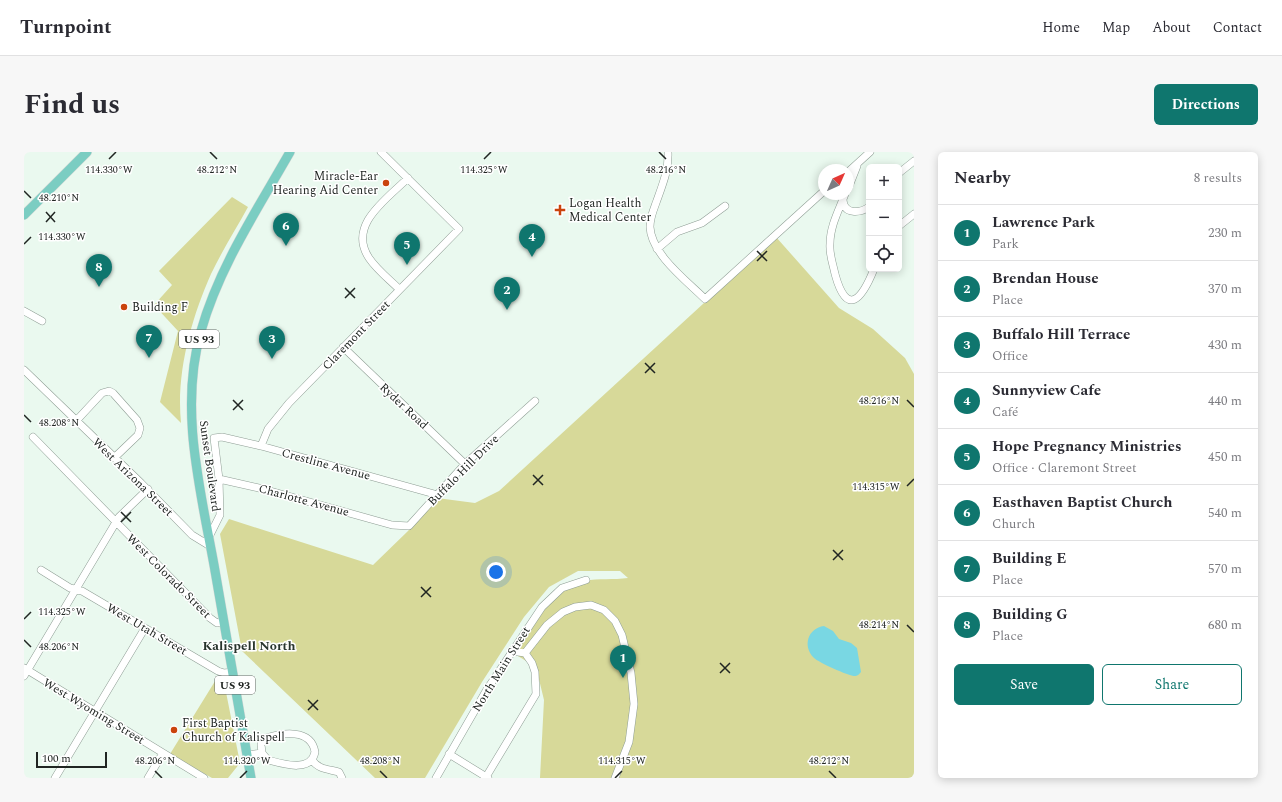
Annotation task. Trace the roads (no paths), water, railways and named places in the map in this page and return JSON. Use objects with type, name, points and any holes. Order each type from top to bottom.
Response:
[{"type":"main road","points":[[24,215],[80,156],[87,152]]},
{"type":"main road","name":"Sunset Boulevard","points":[[251,778],[209,542],[192,427],[191,387],[194,360],[201,332],[226,266],[290,152]]},
{"type":"street","points":[[381,152],[408,178],[367,220],[362,233],[364,250],[370,260],[399,289]]},
{"type":"street","points":[[668,152],[667,171],[651,220],[652,237],[657,249],[705,299],[818,196]]},
{"type":"street","points":[[854,167],[870,152]]},
{"type":"street","points":[[902,171],[914,161]]},
{"type":"street","points":[[854,174],[858,164]]},
{"type":"street","name":"Claremont Street","points":[[261,446],[268,429],[278,416],[399,289],[459,229],[408,178]]},
{"type":"street","points":[[843,200],[833,225],[830,244],[840,290],[846,298],[854,300],[859,298],[867,286],[873,272]]},
{"type":"street","points":[[844,200],[845,207],[849,211],[860,211],[866,208]]},
{"type":"street","points":[[657,249],[677,232],[702,223],[725,206]]},
{"type":"street","points":[[902,224],[914,214]]},
{"type":"street","points":[[24,310],[42,321]]},
{"type":"street","name":"Ryder Road","points":[[343,347],[466,464]]},
{"type":"street","name":"West Arizona Street","points":[[24,370],[148,489],[192,535],[209,542]]},
{"type":"street","points":[[76,421],[102,393],[109,390],[113,393],[137,420],[140,428],[138,435],[114,458]]},
{"type":"street","name":"Buffalo Hill Drive","points":[[387,523],[397,526],[409,526],[466,464],[535,401]]},
{"type":"street","name":"West Colorado Street","points":[[33,437],[210,618],[217,623],[224,622]]},
{"type":"street","name":"Crestline Avenue","points":[[220,479],[214,438],[222,437],[261,446],[438,495]]},
{"type":"street","points":[[209,542],[220,515],[220,479]]},
{"type":"street","name":"Charlotte Avenue","points":[[220,479],[387,523]]},
{"type":"street","points":[[25,671],[76,590],[116,522],[125,510],[148,489]]},
{"type":"street","name":"West Utah Street","points":[[41,570],[70,588],[145,628],[218,671],[224,673],[233,672]]},
{"type":"street","name":"North Main Street","points":[[436,778],[511,651],[529,624],[552,596],[562,588],[586,580]]},
{"type":"street","points":[[525,653],[547,625],[563,612],[575,607],[591,605],[604,610],[615,621],[622,635],[631,673],[634,704],[629,742],[615,778]]},
{"type":"street","points":[[55,778],[145,628]]},
{"type":"street","points":[[449,754],[487,777],[536,694],[535,672],[532,663],[525,653],[511,651]]},
{"type":"street","name":"West Wyoming Street","points":[[25,671],[204,778]]},
{"type":"street","points":[[280,734],[298,734],[314,746],[315,752],[312,760],[306,765],[297,766],[268,760],[262,753],[261,744],[266,738],[280,734]]},
{"type":"street","points":[[148,778],[163,753]]},
{"type":"street","points":[[247,755],[262,753]]},
{"type":"street","points":[[312,760],[327,770],[339,772],[342,778]]},
{"type":"water","points":[[824,626],[833,631],[839,639],[851,643],[857,648],[861,672],[858,675],[853,676],[834,669],[814,658],[810,653],[808,648],[808,638],[818,627]]},
{"type":"place","name":"Miracle-Ear Hearing Aid Center","points":[[386,183]]},
{"type":"place","name":"Logan Health Medical Center","points":[[560,210]]},
{"type":"place","name":"Easthaven Baptist Church","points":[[286,246]]},
{"type":"place","name":"Sunnyview Cafe","points":[[532,257]]},
{"type":"place","name":"Hope Pregnancy Ministries","points":[[407,265]]},
{"type":"place","name":"Building G","points":[[99,287]]},
{"type":"place","name":"Building F","points":[[124,307]]},
{"type":"place","name":"Brendan House","points":[[507,310]]},
{"type":"place","name":"Building E","points":[[149,358]]},
{"type":"place","name":"Buffalo Hill Terrace","points":[[272,359]]},
{"type":"place","name":"Lawrence Park","points":[[623,678]]},
{"type":"place","name":"First Baptist Church of Kalispell","points":[[174,730]]},
{"type":"district","name":"Kalispell North","points":[[249,645]]}]
